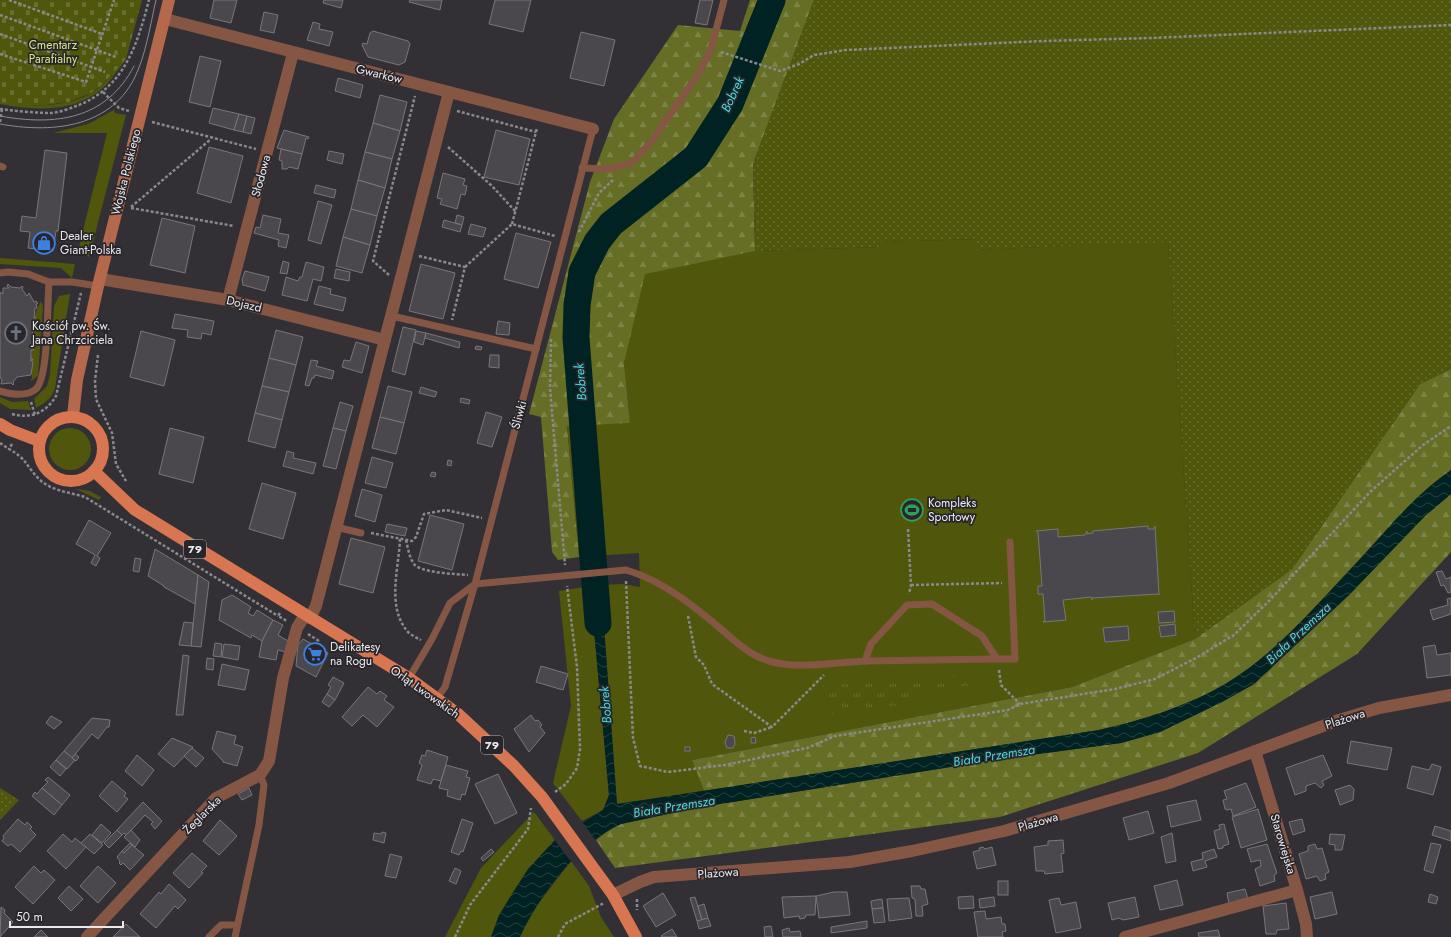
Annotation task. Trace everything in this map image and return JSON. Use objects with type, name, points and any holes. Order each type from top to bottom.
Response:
[{"type":"main road","name":"Wojska Polskiego","points":[[73,416],[78,380],[99,283],[169,0]]},
{"type":"main road","points":[[73,416],[92,424],[99,432],[103,442],[103,452],[100,462],[94,471],[86,478],[76,481],[65,481],[55,478],[46,471],[40,462],[38,451],[39,441],[43,430],[51,422],[62,417],[73,416]]},
{"type":"main road","points":[[0,424],[10,430],[39,441]]},
{"type":"main road","name":"Orląt Lwowskich","points":[[94,471],[135,510],[409,678],[437,698],[479,733],[514,766],[542,797],[609,899],[636,937]]},
{"type":"street","name":"Gwarków","points":[[165,19],[593,129]]},
{"type":"street","name":"Słodowa","points":[[228,300],[293,53]]},
{"type":"street","points":[[260,775],[269,761],[283,678],[298,628],[316,606],[449,92]]},
{"type":"street","name":"Dojazd","points":[[99,283],[228,300],[385,340]]},
{"type":"street","name":"Plażowa","points":[[609,899],[640,882],[654,877],[850,862],[912,851],[1004,831],[1169,783],[1352,716],[1379,708],[1451,695]]},
{"type":"street","name":"Starowiejska","points":[[1254,751],[1297,890],[1306,924],[1307,937]]},
{"type":"street","name":"Żeglarska","points":[[87,937],[216,798],[260,775]]},
{"type":"street","points":[[1125,937],[1297,890]]},
{"type":"lane","points":[[582,168],[610,169],[633,162],[651,142],[699,73],[711,49],[724,0]]},
{"type":"lane","name":"Śliwki","points":[[437,698],[445,687],[475,584],[593,129]]},
{"type":"lane","points":[[0,273],[8,272],[28,274],[49,282],[99,283]]},
{"type":"lane","points":[[0,392],[13,394],[28,393],[36,389],[42,379],[45,362],[49,282]]},
{"type":"lane","points":[[392,316],[536,349]]},
{"type":"lane","points":[[336,527],[361,532]]},
{"type":"lane","points":[[409,678],[428,646],[450,603],[475,584],[626,570],[644,575],[689,604],[751,653],[783,664],[806,666],[865,661],[1015,659],[1010,542]]},
{"type":"lane","points":[[865,661],[871,644],[907,605],[932,604],[982,636],[997,659]]},
{"type":"lane","points":[[235,937],[259,825],[264,785],[260,775]]},
{"type":"lane","points":[[209,937],[221,925],[237,925]]},
{"type":"path","points":[[9,0],[102,34]]},
{"type":"path","points":[[0,54],[86,82],[114,0]]},
{"type":"path","points":[[0,122],[1,109],[53,113],[72,108],[103,92],[114,82],[128,60],[141,29],[148,0]]},
{"type":"path","points":[[0,15],[116,57]]},
{"type":"path","points":[[730,54],[767,68],[780,71],[799,64],[814,55],[846,50],[1043,40],[1151,38],[1451,25]]},
{"type":"path","points":[[0,34],[105,72]]},
{"type":"path","points":[[103,92],[119,108],[129,111],[131,104]]},
{"type":"path","points":[[415,96],[423,99]]},
{"type":"path","points":[[446,105],[451,107],[451,110],[536,132]]},
{"type":"path","points":[[450,329],[465,267],[512,224],[540,115]]},
{"type":"path","points":[[150,129],[153,116]]},
{"type":"path","points":[[152,122],[212,139],[268,151]]},
{"type":"path","points":[[130,208],[212,139]]},
{"type":"path","points":[[442,142],[492,186],[516,211]]},
{"type":"path","points":[[577,235],[599,193],[616,177]]},
{"type":"path","points":[[129,215],[132,201]]},
{"type":"path","points":[[130,208],[247,228]]},
{"type":"path","points":[[512,224],[564,238]]},
{"type":"path","points":[[414,254],[465,267]]},
{"type":"path","points":[[552,332],[550,388],[566,575],[578,667],[580,749],[576,768],[566,784],[555,792]]},
{"type":"path","points":[[98,354],[95,381],[96,400],[112,433],[116,464],[129,485]]},
{"type":"path","points":[[626,570],[633,738],[640,766],[668,772],[725,765],[807,748],[835,736],[1008,710],[1020,704],[1115,689],[1155,679],[1196,658],[1234,635],[1270,600],[1371,491],[1423,445],[1451,426]]},
{"type":"path","points":[[0,443],[9,449]]},
{"type":"path","points":[[361,532],[369,532],[412,541],[416,537],[424,514],[446,510],[491,520]]},
{"type":"path","points":[[907,605],[911,586],[908,529]]},
{"type":"path","points":[[400,539],[395,597],[399,614],[408,633],[428,646]]},
{"type":"path","points":[[406,540],[410,558],[414,565],[425,570],[443,573],[477,575]]},
{"type":"path","points":[[911,586],[1012,583]]},
{"type":"path","points":[[286,603],[278,616],[321,642]]},
{"type":"path","points":[[689,604],[687,611],[693,650],[696,657],[707,670],[712,684],[772,727]]},
{"type":"path","points":[[997,659],[1001,685],[1020,704]]},
{"type":"path","points":[[744,731],[754,733],[772,727],[787,714],[829,670],[829,664]]},
{"type":"path","points":[[551,786],[558,795]]},
{"type":"path","points":[[455,937],[470,905],[528,829],[532,807],[536,810]]},
{"type":"path","points":[[558,937],[565,924],[609,899]]},
{"type":"green space","name":"Cmentarz Parafialny","points":[[0,0],[142,0],[126,59],[102,85],[91,93],[69,102],[45,105],[17,105],[0,102]]},
{"type":"green space","points":[[750,0],[814,0],[753,164],[755,251],[645,274],[624,363],[630,423],[567,426],[579,557],[558,560],[552,552],[541,417],[529,414],[590,182],[614,119],[678,25],[740,31]]},
{"type":"green space","points":[[814,0],[1451,0],[1451,369],[1420,384],[1292,569],[1195,639],[1168,242],[977,250],[977,239],[880,242],[879,247],[755,251],[753,164]]},
{"type":"green space","points":[[126,59],[107,84],[84,100],[71,105],[57,108],[28,108],[0,104],[0,102],[39,105],[78,99],[101,86]]},
{"type":"green space","points":[[114,110],[115,113],[126,115],[89,257],[78,251],[107,133],[53,133],[88,124]]},
{"type":"green space","name":"Kompleks Sportowy","points":[[977,239],[977,250],[1168,241],[1195,639],[1072,687],[692,760],[704,791],[617,804],[601,585],[623,584],[640,587],[639,553],[579,557],[567,425],[630,423],[624,363],[643,273],[755,251],[879,247],[880,242]]},
{"type":"green space","points":[[0,258],[75,264],[72,278],[61,268],[0,264]]},
{"type":"green space","points":[[70,294],[55,388],[48,400],[36,408],[34,399],[47,386],[50,375],[54,306],[59,296]]},
{"type":"green space","points":[[41,301],[43,306],[38,376],[31,381],[32,372],[30,370],[33,370],[30,368],[31,360],[33,360],[31,358],[32,350],[34,349],[32,347],[34,328],[36,328],[34,326],[36,318],[35,314]]},
{"type":"green space","points":[[1451,369],[1451,470],[1381,537],[1297,626],[1264,657],[1227,683],[1197,699],[1165,711],[1132,722],[1099,730],[704,791],[692,760],[1072,687],[1195,639],[1292,569],[1420,384]]},
{"type":"green space","points":[[0,397],[12,402],[28,401],[31,410],[10,409],[0,403]]},
{"type":"green space","points":[[66,428],[74,428],[82,431],[88,437],[91,449],[88,461],[82,467],[74,470],[66,470],[58,467],[52,461],[49,453],[49,445],[52,437],[58,431]]},
{"type":"green space","points":[[76,489],[90,491],[101,497],[99,500]]},
{"type":"green space","points":[[1451,494],[1451,552],[1357,654],[1198,753],[1000,817],[615,868],[596,840],[610,829],[621,824],[701,807],[994,760],[1121,743],[1160,732],[1222,702],[1254,684],[1349,595],[1425,516]]},
{"type":"green space","points":[[590,586],[609,795],[603,810],[582,821],[553,783],[571,706],[559,591]]},
{"type":"green space","points":[[974,675],[975,685],[912,692],[913,703],[827,715],[823,686]]},
{"type":"green space","points":[[0,788],[19,800],[0,820]]},
{"type":"green space","points":[[534,812],[555,840],[526,873],[510,897],[491,937],[445,937],[481,868]]},
{"type":"green space","points":[[571,861],[589,886],[601,917],[614,937],[520,937],[531,913]]},
{"type":"water","name":"Biała Przemsza","points":[[1451,470],[1451,494],[1425,516],[1349,595],[1254,684],[1222,702],[1160,732],[1121,743],[994,760],[701,807],[621,824],[605,833],[575,857],[549,888],[528,921],[520,937],[491,937],[499,915],[528,869],[555,840],[603,810],[609,795],[590,586],[601,585],[617,804],[1099,730],[1149,717],[1197,699],[1227,683],[1264,657],[1297,626],[1414,501],[1438,479]]},
{"type":"pier","points":[[581,820],[597,842],[572,863],[553,838]]},
{"type":"building","points":[[214,0],[237,0],[231,23],[210,18]]},
{"type":"building","points":[[324,0],[343,0],[341,8],[323,3]]},
{"type":"building","points":[[410,0],[442,0],[440,10],[409,2]]},
{"type":"building","points":[[495,0],[531,0],[523,32],[489,24]]},
{"type":"building","points":[[700,0],[713,0],[707,25],[695,23]]},
{"type":"building","points":[[264,12],[278,15],[274,33],[260,30]]},
{"type":"building","points":[[313,22],[320,24],[319,29],[333,32],[329,46],[307,40]]},
{"type":"building","points":[[373,31],[408,41],[410,44],[405,62],[399,65],[368,57],[362,45],[363,43],[367,44],[370,33]]},
{"type":"building","points":[[581,32],[615,40],[604,86],[570,78]]},
{"type":"building","points":[[200,56],[221,61],[210,107],[189,102]]},
{"type":"building","points":[[338,78],[363,85],[360,98],[335,91]]},
{"type":"building","points":[[380,95],[407,102],[400,131],[373,123]]},
{"type":"building","points":[[213,108],[239,114],[234,130],[209,123]]},
{"type":"building","points":[[239,114],[247,116],[243,132],[234,130]]},
{"type":"building","points":[[247,116],[255,118],[251,134],[243,132]]},
{"type":"building","points":[[373,123],[400,131],[392,159],[365,152]]},
{"type":"building","points":[[284,130],[309,137],[308,139],[306,138],[302,154],[277,148]]},
{"type":"building","points":[[496,130],[530,139],[519,185],[484,177]]},
{"type":"building","points":[[209,147],[243,156],[231,203],[197,193]]},
{"type":"building","points":[[281,149],[302,154],[298,169],[289,167],[287,169],[282,169],[282,161],[279,160]]},
{"type":"building","points":[[45,150],[67,153],[58,231],[56,231],[53,251],[28,248],[30,232],[20,231],[22,216],[36,218]]},
{"type":"building","points":[[329,151],[344,154],[342,164],[327,160]]},
{"type":"building","points":[[365,152],[392,159],[385,188],[358,180]]},
{"type":"building","points":[[443,173],[465,179],[463,185],[467,186],[465,195],[461,194],[457,209],[440,204],[442,199],[437,198]]},
{"type":"building","points":[[358,180],[385,188],[377,216],[351,209]]},
{"type":"building","points":[[316,185],[336,190],[334,198],[314,193]]},
{"type":"building","points":[[318,201],[332,205],[321,244],[308,240]]},
{"type":"building","points":[[351,209],[377,216],[370,245],[343,237]]},
{"type":"building","points":[[263,215],[281,219],[278,233],[289,235],[286,248],[278,246],[279,240],[254,233],[256,227],[260,228]]},
{"type":"building","points":[[457,215],[464,217],[462,225],[455,223]]},
{"type":"building","points":[[162,218],[195,226],[185,273],[150,265]]},
{"type":"building","points":[[444,220],[462,225],[460,232],[442,227]]},
{"type":"building","points":[[471,224],[486,228],[483,237],[468,234]]},
{"type":"building","points":[[516,233],[551,242],[538,288],[504,279]]},
{"type":"building","points":[[343,237],[370,245],[362,273],[336,266]]},
{"type":"building","points":[[283,261],[289,263],[287,274],[280,273]]},
{"type":"building","points":[[306,262],[324,267],[321,281],[313,279],[307,301],[282,295],[286,277],[298,281],[300,277],[302,277]]},
{"type":"building","points":[[421,264],[455,273],[443,319],[409,311]]},
{"type":"building","points":[[336,269],[350,272],[349,281],[334,278]]},
{"type":"building","points":[[245,271],[269,277],[265,291],[243,285],[242,280]]},
{"type":"building","name":"Kościół pw. Św. Jana Chrzciciela","points":[[8,284],[11,287],[20,288],[22,286],[22,289],[27,296],[29,293],[34,302],[36,301],[38,303],[36,304],[37,308],[35,308],[35,329],[33,329],[32,337],[34,338],[34,340],[32,340],[32,348],[34,350],[31,350],[31,359],[33,360],[30,360],[33,362],[31,375],[17,377],[13,382],[13,385],[11,383],[1,384],[2,381],[0,376],[0,292],[3,294],[3,288],[9,288],[7,286]]},
{"type":"building","points":[[319,286],[331,289],[330,294],[346,298],[343,311],[314,304]]},
{"type":"building","points":[[175,314],[214,321],[211,335],[202,333],[201,339],[187,337],[188,330],[172,328]]},
{"type":"building","points":[[498,321],[510,323],[509,335],[496,334]]},
{"type":"building","points":[[403,327],[416,330],[405,375],[392,371]]},
{"type":"building","points":[[276,330],[303,337],[296,365],[269,358]]},
{"type":"building","points":[[141,331],[175,340],[164,386],[130,377]]},
{"type":"building","points":[[416,331],[426,333],[423,345],[414,342]]},
{"type":"building","points":[[426,333],[460,342],[459,348],[425,338]]},
{"type":"building","points":[[356,342],[369,346],[362,373],[342,367],[344,360],[350,361]]},
{"type":"building","points":[[476,346],[482,347],[481,350],[475,349]]},
{"type":"building","points":[[490,355],[499,355],[499,368],[489,367]]},
{"type":"building","points":[[269,358],[296,365],[289,392],[262,386]]},
{"type":"building","points":[[311,360],[318,361],[316,366],[334,371],[332,379],[315,375],[309,386],[305,385]]},
{"type":"building","points":[[262,386],[289,392],[282,420],[255,413]]},
{"type":"building","points":[[388,386],[412,392],[404,423],[380,417]]},
{"type":"building","points":[[421,387],[437,392],[435,397],[419,393]]},
{"type":"building","points":[[461,398],[470,400],[469,404],[460,402]]},
{"type":"building","points":[[340,402],[353,406],[346,431],[333,428]]},
{"type":"building","points":[[486,412],[502,417],[492,447],[477,443]]},
{"type":"building","points":[[255,413],[282,420],[275,448],[248,441]]},
{"type":"building","points":[[380,417],[404,423],[396,454],[372,448]]},
{"type":"building","points":[[170,428],[204,437],[193,483],[159,474]]},
{"type":"building","points":[[333,428],[346,431],[336,469],[323,466]]},
{"type":"building","points":[[287,451],[294,453],[293,458],[316,463],[313,474],[283,466]]},
{"type":"building","points":[[372,457],[393,463],[386,488],[365,483]]},
{"type":"building","points":[[448,460],[452,461],[451,466],[447,465]]},
{"type":"building","points":[[432,472],[436,473],[435,477],[430,476]]},
{"type":"building","points":[[262,483],[296,493],[283,539],[249,529]]},
{"type":"building","points":[[362,489],[382,495],[375,522],[355,516]]},
{"type":"building","points":[[430,515],[464,524],[452,570],[418,561]]},
{"type":"building","points":[[89,520],[111,533],[97,556],[100,558],[96,566],[91,563],[95,555],[76,544]]},
{"type":"building","points":[[387,524],[407,528],[405,536],[385,532]]},
{"type":"building","points":[[1148,526],[1148,529],[1154,529],[1155,526],[1159,595],[1092,598],[1092,600],[1091,597],[1063,600],[1066,620],[1043,622],[1045,621],[1043,594],[1038,594],[1038,586],[1042,586],[1038,532],[1036,531],[1058,529],[1058,537],[1085,535],[1087,531],[1087,534],[1093,533],[1093,531]]},
{"type":"building","points":[[351,538],[385,547],[373,593],[339,584]]},
{"type":"building","points":[[155,549],[198,575],[195,604],[164,587],[148,576]]},
{"type":"building","points":[[135,558],[141,559],[139,572],[133,571]]},
{"type":"building","points":[[1442,571],[1446,579],[1451,577],[1451,592],[1448,593],[1444,585],[1441,586],[1436,572]]},
{"type":"building","points":[[198,575],[209,582],[201,647],[191,646]]},
{"type":"building","points":[[232,595],[251,607],[248,613],[253,616],[257,610],[273,620],[262,641],[252,635],[251,638],[219,620],[222,600]]},
{"type":"building","points":[[1451,598],[1451,614],[1433,620],[1430,610],[1448,605],[1447,599]]},
{"type":"building","points":[[1174,611],[1175,622],[1159,623],[1158,612]]},
{"type":"building","points":[[273,620],[283,625],[278,635],[288,641],[286,652],[278,650],[276,660],[259,657],[262,641]]},
{"type":"building","points":[[184,622],[193,623],[191,646],[179,645]]},
{"type":"building","points":[[1175,624],[1176,635],[1161,637],[1159,626]]},
{"type":"building","points":[[1128,626],[1129,640],[1105,642],[1103,628]]},
{"type":"building","points":[[303,639],[328,653],[316,677],[296,666],[298,645]]},
{"type":"building","points":[[215,643],[222,644],[221,657],[213,656]]},
{"type":"building","points":[[224,644],[240,646],[238,660],[222,657]]},
{"type":"building","points":[[1435,645],[1437,655],[1451,653],[1451,675],[1427,678],[1423,647]]},
{"type":"building","points":[[183,655],[189,656],[183,715],[176,715]]},
{"type":"building","points":[[207,658],[214,659],[213,670],[206,669]]},
{"type":"building","points":[[222,664],[249,670],[245,690],[218,685]]},
{"type":"building","points":[[541,666],[568,674],[563,690],[536,682]]},
{"type":"building","points":[[333,677],[344,683],[335,700],[327,694],[331,687],[328,685]]},
{"type":"building","points":[[368,687],[377,694],[380,691],[387,696],[384,700],[394,707],[377,727],[363,715],[352,726],[342,717]]},
{"type":"building","points":[[327,694],[335,700],[329,707],[322,702]]},
{"type":"building","points":[[531,715],[535,721],[538,720],[542,725],[540,727],[545,733],[529,752],[514,729]]},
{"type":"building","points":[[51,716],[62,722],[54,729],[46,723]]},
{"type":"building","points":[[92,718],[110,720],[109,727],[107,727],[98,739],[92,734],[72,758],[64,751]]},
{"type":"building","points":[[217,731],[236,736],[234,744],[243,747],[237,766],[223,762],[212,749]]},
{"type":"building","points":[[728,735],[734,736],[735,744],[733,748],[727,748],[725,742]]},
{"type":"building","points":[[755,737],[756,743],[751,743],[751,738]]},
{"type":"building","points":[[172,738],[193,747],[174,767],[158,754]]},
{"type":"building","points":[[1351,741],[1392,748],[1387,770],[1347,763]]},
{"type":"building","points":[[685,747],[690,747],[690,751],[685,751]]},
{"type":"building","points":[[192,748],[204,758],[196,767],[184,756]]},
{"type":"building","points":[[427,750],[448,757],[441,781],[433,779],[431,784],[417,780],[422,765],[419,763],[422,755],[425,756]]},
{"type":"building","points":[[64,751],[75,760],[67,769],[56,760]]},
{"type":"building","points":[[75,754],[79,757],[76,761],[72,758]]},
{"type":"building","points":[[137,755],[154,770],[142,786],[125,771]]},
{"type":"building","points":[[1323,755],[1332,776],[1322,781],[1324,785],[1321,788],[1315,783],[1306,786],[1306,791],[1295,795],[1286,768]]},
{"type":"building","points":[[56,760],[66,769],[60,776],[50,767]]},
{"type":"building","points":[[1432,764],[1441,767],[1433,795],[1407,788],[1412,766],[1429,770]]},
{"type":"building","points":[[446,765],[468,771],[466,777],[470,778],[465,795],[462,794],[460,800],[447,796],[448,790],[439,788]]},
{"type":"building","points":[[498,774],[517,813],[495,824],[475,784]]},
{"type":"building","points":[[48,777],[70,795],[62,805],[42,788],[48,782],[45,780]]},
{"type":"building","points":[[112,781],[126,793],[124,796],[128,799],[117,812],[99,796]]},
{"type":"building","points":[[1246,783],[1256,807],[1233,816],[1231,809],[1225,809],[1223,800],[1227,799],[1224,791]]},
{"type":"building","points":[[1350,785],[1354,789],[1353,800],[1340,805],[1335,790]]},
{"type":"building","points":[[42,788],[62,805],[54,815],[32,796],[35,792],[37,794]]},
{"type":"building","points":[[249,788],[252,795],[242,800],[238,794]]},
{"type":"building","points":[[1196,800],[1201,820],[1171,827],[1167,806]]},
{"type":"building","points":[[143,802],[162,821],[155,829],[151,824],[153,822],[145,815],[127,835],[124,833],[122,835],[117,830]]},
{"type":"building","points":[[1258,809],[1267,840],[1241,848],[1232,817]]},
{"type":"building","points":[[1148,811],[1154,833],[1129,840],[1123,818]]},
{"type":"building","points":[[18,819],[25,825],[27,822],[32,827],[30,829],[36,835],[20,852],[11,844],[8,846],[2,841],[4,838],[3,836]]},
{"type":"building","points":[[462,819],[473,823],[463,852],[461,851],[459,855],[451,852]]},
{"type":"building","points":[[1302,819],[1305,831],[1293,835],[1289,822]]},
{"type":"building","points":[[220,820],[237,836],[219,855],[203,841]]},
{"type":"building","points":[[101,824],[111,833],[102,843],[92,835]]},
{"type":"building","points":[[1224,824],[1229,844],[1218,849],[1214,831],[1220,829],[1219,825]]},
{"type":"building","points":[[1435,826],[1451,831],[1451,841],[1432,835]]},
{"type":"building","points":[[117,830],[122,835],[109,848],[104,843]]},
{"type":"building","points":[[131,830],[140,840],[135,847],[124,837]]},
{"type":"building","points":[[382,832],[386,833],[384,843],[373,840],[374,833],[381,834]]},
{"type":"building","points":[[1172,833],[1176,861],[1166,863],[1161,837]]},
{"type":"building","points":[[63,834],[72,842],[75,838],[86,847],[66,869],[47,851]]},
{"type":"building","points":[[90,834],[103,845],[94,854],[81,843]]},
{"type":"building","points":[[1330,834],[1345,835],[1342,850],[1335,850],[1335,845],[1329,844]]},
{"type":"building","points":[[1063,840],[1064,853],[1061,854],[1063,872],[1045,874],[1044,871],[1036,871],[1034,847],[1048,845],[1048,841]]},
{"type":"building","points":[[130,843],[132,845],[124,853],[122,851]]},
{"type":"building","points":[[1431,843],[1441,845],[1433,873],[1424,870]]},
{"type":"building","points":[[1267,844],[1277,873],[1274,875],[1275,881],[1260,886],[1255,869],[1261,866],[1260,860],[1251,862],[1247,849]]},
{"type":"building","points":[[1315,844],[1317,849],[1322,848],[1329,872],[1325,874],[1326,879],[1320,881],[1317,876],[1306,879],[1299,854],[1308,851],[1308,846]]},
{"type":"building","points":[[132,845],[144,855],[130,870],[123,863],[121,865],[119,863],[120,861],[117,857],[122,851],[124,853]]},
{"type":"building","points":[[983,847],[985,849],[992,847],[996,865],[977,869],[973,852],[980,850],[979,848]]},
{"type":"building","points":[[491,849],[494,852],[483,861],[481,858]]},
{"type":"building","points":[[1214,849],[1217,857],[1205,861],[1207,867],[1193,871],[1191,862],[1203,859],[1202,853]]},
{"type":"building","points":[[192,853],[207,866],[201,872],[203,873],[189,888],[173,873]]},
{"type":"building","points":[[390,854],[402,857],[396,878],[385,876]]},
{"type":"building","points":[[34,866],[41,873],[44,870],[55,880],[33,904],[15,887]]},
{"type":"building","points":[[98,866],[116,883],[98,903],[80,886]]},
{"type":"building","points":[[455,868],[461,871],[456,884],[449,881]]},
{"type":"building","points":[[1177,880],[1183,905],[1160,910],[1154,886]]},
{"type":"building","points":[[998,881],[1008,881],[1008,895],[998,895]]},
{"type":"building","points":[[169,884],[186,900],[178,909],[175,906],[156,928],[140,914],[159,892],[161,894]]},
{"type":"building","points":[[69,886],[83,899],[71,911],[58,898]]},
{"type":"building","points":[[911,886],[920,886],[921,889],[925,889],[928,904],[922,906],[923,916],[916,916],[915,899],[912,898]]},
{"type":"building","points":[[1245,889],[1248,899],[1229,904],[1227,893]]},
{"type":"building","points":[[834,892],[847,892],[850,915],[819,918],[816,896]]},
{"type":"building","points":[[1332,892],[1337,914],[1315,919],[1310,897]]},
{"type":"building","points":[[663,893],[676,915],[656,927],[643,906]]},
{"type":"building","points":[[1430,894],[1438,897],[1436,904],[1428,902]]},
{"type":"building","points":[[816,896],[815,915],[806,915],[805,918],[800,919],[799,916],[784,918],[782,897]]},
{"type":"building","points":[[973,896],[974,908],[959,909],[958,897]]},
{"type":"building","points":[[695,897],[702,920],[697,921],[690,898]]},
{"type":"building","points":[[994,897],[995,906],[980,908],[979,899]]},
{"type":"building","points":[[1135,897],[1139,917],[1123,920],[1119,918],[1112,920],[1108,903]]},
{"type":"building","points":[[909,898],[912,918],[889,921],[887,899]]},
{"type":"building","points":[[1059,898],[1061,905],[1076,902],[1081,928],[1056,933],[1049,900]]},
{"type":"building","points":[[882,899],[883,908],[872,909],[871,901]]},
{"type":"building","points":[[1286,903],[1289,929],[1277,930],[1276,934],[1266,934],[1263,906]]},
{"type":"building","points":[[704,904],[708,918],[702,920],[698,906]]},
{"type":"building","points":[[1,907],[5,910],[4,913],[13,922],[0,937]]},
{"type":"building","points":[[883,908],[885,922],[874,923],[872,909]]},
{"type":"building","points":[[985,911],[986,919],[1001,917],[1002,924],[1005,924],[1006,931],[1002,932],[1003,937],[978,937],[974,912]]},
{"type":"building","points":[[708,918],[711,926],[699,929],[697,921]]},
{"type":"building","points":[[867,921],[867,928],[831,933],[831,927]]},
{"type":"building","points":[[126,924],[140,937],[113,937]]},
{"type":"building","points":[[771,926],[773,937],[765,937],[764,927]]},
{"type":"building","points":[[789,928],[790,932],[800,931],[801,937],[783,937],[782,930]]},
{"type":"building","points":[[672,929],[677,937],[661,936]]},
{"type":"building","points":[[41,930],[48,937],[34,937]]},
{"type":"building","points":[[1218,930],[1220,937],[1199,937],[1198,933]]},
{"type":"waterway","name":"Bobrek","points":[[598,623],[576,338],[577,305],[582,272],[597,242],[611,224],[696,157],[730,104],[772,0]]},
{"type":"tram line","points":[[0,124],[19,127],[57,127],[76,124],[93,118],[109,108],[123,96],[138,70],[142,60],[156,0]]},
{"type":"tram line","points":[[0,116],[40,120],[59,119],[77,115],[94,108],[109,98],[122,84],[134,66]]},
{"type":"place","name":"Dealer Giant-Polska","points":[[44,243]]},
{"type":"place","name":"Kościół pw. Św. Jana Chrzciciela","points":[[16,333]]},
{"type":"place","name":"Kompleks Sportowy","points":[[912,510]]},
{"type":"place","name":"Delikatesy na Rogu","points":[[315,654]]}]
